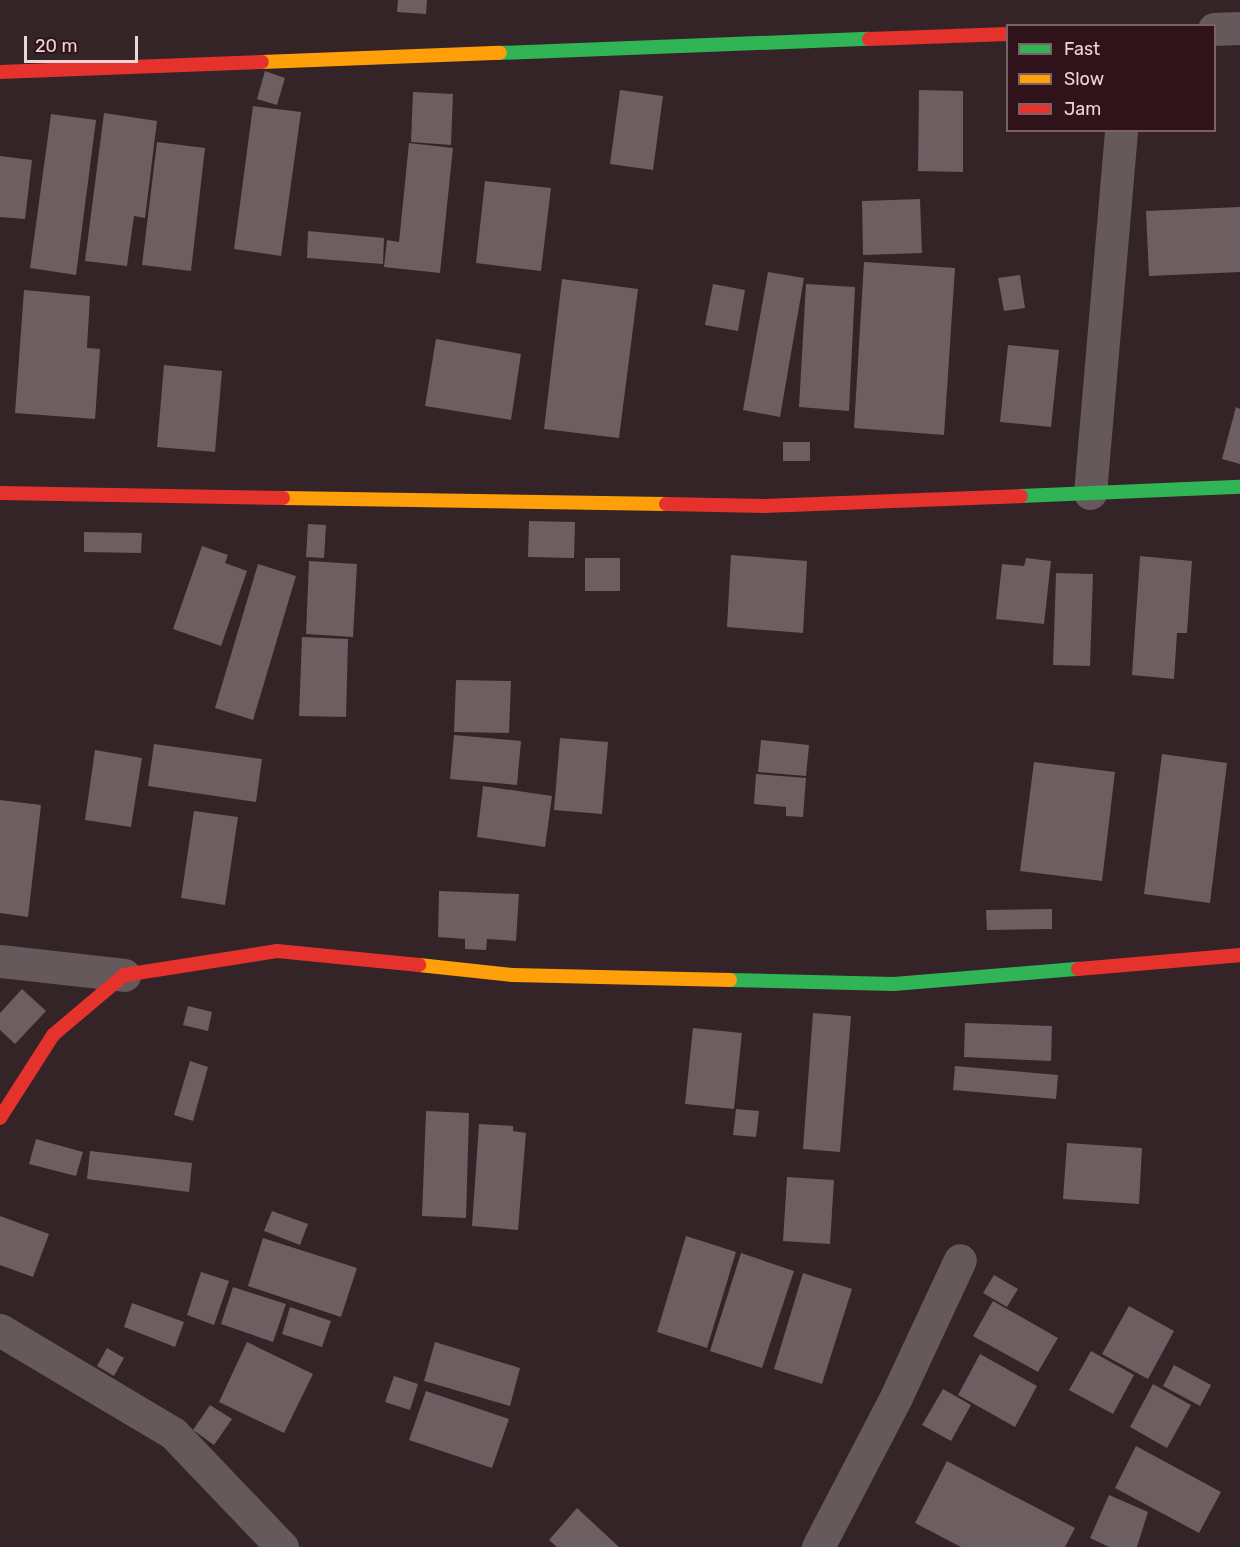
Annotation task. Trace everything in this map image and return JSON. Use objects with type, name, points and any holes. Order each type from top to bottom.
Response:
[{"type":"street","points":[[1216,29],[1240,28]]},
{"type":"street","points":[[0,72],[1006,34]]},
{"type":"street","points":[[1089,493],[1120,132]]},
{"type":"street","points":[[0,493],[764,506],[1240,487]]},
{"type":"street","points":[[0,961],[124,975],[277,951],[513,975],[894,984],[1240,955]]},
{"type":"street","points":[[0,1118],[53,1035],[124,975]]},
{"type":"street","points":[[818,1547],[896,1397],[960,1260]]},
{"type":"street","points":[[0,1330],[173,1433],[282,1547]]},
{"type":"building","points":[[398,0],[427,0],[426,14],[397,12]]},
{"type":"building","points":[[265,71],[285,78],[277,105],[257,99]]},
{"type":"building","points":[[620,90],[663,96],[653,170],[610,164]]},
{"type":"building","points":[[919,90],[963,91],[963,172],[918,171]]},
{"type":"building","points":[[413,92],[453,94],[451,145],[411,142]]},
{"type":"building","points":[[253,106],[301,112],[281,256],[234,249]]},
{"type":"building","points":[[104,113],[157,121],[145,218],[134,216],[127,266],[85,261]]},
{"type":"building","points":[[51,114],[96,120],[76,275],[30,268]]},
{"type":"building","points":[[157,142],[205,148],[191,271],[142,265]]},
{"type":"building","points":[[409,143],[453,148],[440,273],[384,267],[387,240],[399,242]]},
{"type":"building","points":[[0,156],[32,160],[25,219],[0,217]]},
{"type":"building","points":[[485,181],[551,188],[541,271],[476,263]]},
{"type":"building","points":[[920,199],[922,253],[863,255],[862,201]]},
{"type":"building","points":[[1240,207],[1240,272],[1149,276],[1146,211]]},
{"type":"building","points":[[308,231],[384,238],[383,264],[307,258]]},
{"type":"building","points":[[864,262],[955,268],[944,435],[854,428]]},
{"type":"building","points":[[768,272],[804,278],[780,417],[743,410]]},
{"type":"building","points":[[1020,275],[1025,308],[1004,311],[998,278]]},
{"type":"building","points":[[562,279],[638,289],[619,438],[544,429]]},
{"type":"building","points":[[713,284],[745,290],[738,331],[705,325]]},
{"type":"building","points":[[806,284],[855,287],[849,411],[799,407]]},
{"type":"building","points":[[24,290],[90,296],[87,348],[100,349],[95,419],[15,413]]},
{"type":"building","points":[[436,339],[521,354],[511,420],[425,406]]},
{"type":"building","points":[[1008,345],[1059,350],[1051,427],[1000,422]]},
{"type":"building","points":[[164,365],[222,371],[215,452],[157,447]]},
{"type":"building","points":[[1236,407],[1240,409],[1240,464],[1222,459]]},
{"type":"building","points":[[783,442],[810,442],[810,461],[783,461]]},
{"type":"building","points":[[529,521],[575,522],[574,558],[528,557]]},
{"type":"building","points":[[308,524],[326,525],[324,558],[306,557]]},
{"type":"building","points":[[84,532],[142,533],[141,553],[84,552]]},
{"type":"building","points":[[202,546],[228,555],[225,563],[247,571],[221,646],[173,629]]},
{"type":"building","points":[[731,555],[807,561],[803,633],[727,627]]},
{"type":"building","points":[[1140,556],[1192,561],[1187,633],[1177,633],[1174,679],[1132,675]]},
{"type":"building","points":[[585,558],[620,558],[620,591],[585,591]]},
{"type":"building","points":[[1026,558],[1051,561],[1044,624],[996,619],[1002,564],[1024,566]]},
{"type":"building","points":[[309,561],[357,564],[353,637],[306,634]]},
{"type":"building","points":[[258,564],[296,576],[253,720],[215,708]]},
{"type":"building","points":[[1056,573],[1093,574],[1090,666],[1053,665]]},
{"type":"building","points":[[302,637],[348,639],[346,717],[299,716]]},
{"type":"building","points":[[456,680],[511,681],[509,733],[454,732]]},
{"type":"building","points":[[454,735],[521,741],[517,785],[450,779]]},
{"type":"building","points":[[560,738],[608,742],[602,814],[554,810]]},
{"type":"building","points":[[761,740],[809,745],[806,776],[758,772]]},
{"type":"building","points":[[154,744],[262,759],[256,802],[148,786]]},
{"type":"building","points":[[95,750],[142,758],[131,827],[85,820]]},
{"type":"building","points":[[1162,754],[1227,763],[1210,903],[1144,894]]},
{"type":"building","points":[[1034,762],[1115,772],[1102,881],[1020,871]]},
{"type":"building","points":[[756,774],[806,778],[803,817],[786,816],[786,807],[754,804]]},
{"type":"building","points":[[483,786],[552,796],[545,847],[477,837]]},
{"type":"building","points":[[0,800],[41,805],[28,917],[0,913]]},
{"type":"building","points":[[194,811],[238,817],[225,905],[181,898]]},
{"type":"building","points":[[439,891],[519,894],[516,941],[487,939],[486,950],[465,949],[465,939],[438,937]]},
{"type":"building","points":[[1052,909],[1052,929],[987,930],[986,910]]},
{"type":"building","points":[[22,989],[46,1011],[15,1044],[0,1030],[0,1013]]},
{"type":"building","points":[[188,1006],[212,1012],[208,1031],[183,1025]]},
{"type":"building","points":[[813,1013],[851,1016],[840,1152],[803,1149]]},
{"type":"building","points":[[965,1023],[1052,1026],[1051,1061],[964,1057]]},
{"type":"building","points":[[693,1028],[742,1033],[734,1109],[685,1104]]},
{"type":"building","points":[[190,1061],[208,1067],[193,1121],[174,1115]]},
{"type":"building","points":[[955,1066],[1058,1075],[1056,1099],[953,1090]]},
{"type":"building","points":[[736,1109],[759,1111],[756,1137],[733,1135]]},
{"type":"building","points":[[426,1111],[469,1113],[466,1218],[422,1216]]},
{"type":"building","points":[[479,1124],[513,1126],[513,1131],[526,1133],[518,1230],[472,1226]]},
{"type":"building","points":[[36,1139],[83,1152],[76,1176],[29,1164]]},
{"type":"building","points":[[1067,1143],[1142,1148],[1139,1204],[1063,1199]]},
{"type":"building","points":[[90,1151],[192,1163],[189,1192],[87,1179]]},
{"type":"building","points":[[787,1177],[834,1180],[830,1244],[783,1241]]},
{"type":"building","points":[[272,1211],[308,1224],[300,1245],[264,1231]]},
{"type":"building","points":[[0,1216],[49,1234],[33,1277],[0,1265]]},
{"type":"building","points":[[686,1236],[736,1252],[707,1348],[657,1332]]},
{"type":"building","points":[[263,1238],[357,1268],[341,1317],[248,1286]]},
{"type":"building","points":[[741,1253],[794,1271],[762,1368],[710,1351]]},
{"type":"building","points":[[201,1272],[229,1281],[214,1325],[187,1315]]},
{"type":"building","points":[[803,1273],[852,1289],[822,1384],[774,1369]]},
{"type":"building","points":[[994,1275],[1018,1289],[1007,1307],[983,1293]]},
{"type":"building","points":[[233,1287],[286,1304],[273,1342],[221,1324]]},
{"type":"building","points":[[993,1301],[1058,1338],[1038,1372],[973,1336]]},
{"type":"building","points":[[132,1303],[184,1322],[175,1347],[124,1327]]},
{"type":"building","points":[[1129,1306],[1174,1331],[1148,1379],[1102,1354]]},
{"type":"building","points":[[290,1307],[331,1321],[322,1347],[282,1334]]},
{"type":"building","points":[[247,1342],[313,1374],[284,1433],[219,1402]]},
{"type":"building","points":[[435,1342],[520,1368],[510,1406],[424,1381]]},
{"type":"building","points":[[107,1348],[124,1358],[114,1376],[97,1366]]},
{"type":"building","points":[[1091,1351],[1134,1375],[1113,1414],[1069,1390]]},
{"type":"building","points":[[980,1354],[1037,1386],[1015,1427],[958,1395]]},
{"type":"building","points":[[1174,1365],[1211,1385],[1200,1406],[1163,1386]]},
{"type":"building","points":[[394,1376],[418,1384],[410,1410],[385,1402]]},
{"type":"building","points":[[1153,1384],[1191,1405],[1167,1448],[1130,1427]]},
{"type":"building","points":[[943,1389],[971,1405],[951,1441],[922,1425]]},
{"type":"building","points":[[426,1391],[509,1419],[492,1468],[409,1440]]},
{"type":"building","points":[[210,1405],[232,1419],[214,1445],[193,1430]]},
{"type":"building","points":[[1136,1446],[1221,1492],[1199,1533],[1115,1488]]},
{"type":"building","points":[[947,1461],[1075,1528],[1065,1547],[961,1547],[915,1523]]},
{"type":"building","points":[[1109,1495],[1148,1512],[1137,1547],[1109,1547],[1090,1538]]},
{"type":"building","points":[[577,1508],[619,1547],[557,1547],[549,1540]]},
{"type":"traffic: fast","points":[[500,53],[869,39]]},
{"type":"traffic: fast","points":[[1021,496],[1240,487]]},
{"type":"traffic: fast","points":[[730,980],[894,984],[1078,969]]},
{"type":"traffic: slow","points":[[262,62],[500,53]]},
{"type":"traffic: slow","points":[[283,498],[666,504]]},
{"type":"traffic: slow","points":[[419,965],[513,975],[730,980]]},
{"type":"traffic: jam","points":[[869,39],[1006,34]]},
{"type":"traffic: jam","points":[[0,72],[262,62]]},
{"type":"traffic: jam","points":[[0,493],[283,498]]},
{"type":"traffic: jam","points":[[666,504],[764,506],[1021,496]]},
{"type":"traffic: jam","points":[[0,1118],[53,1035],[124,975],[277,951],[419,965]]},
{"type":"traffic: jam","points":[[1078,969],[1240,955]]}]
